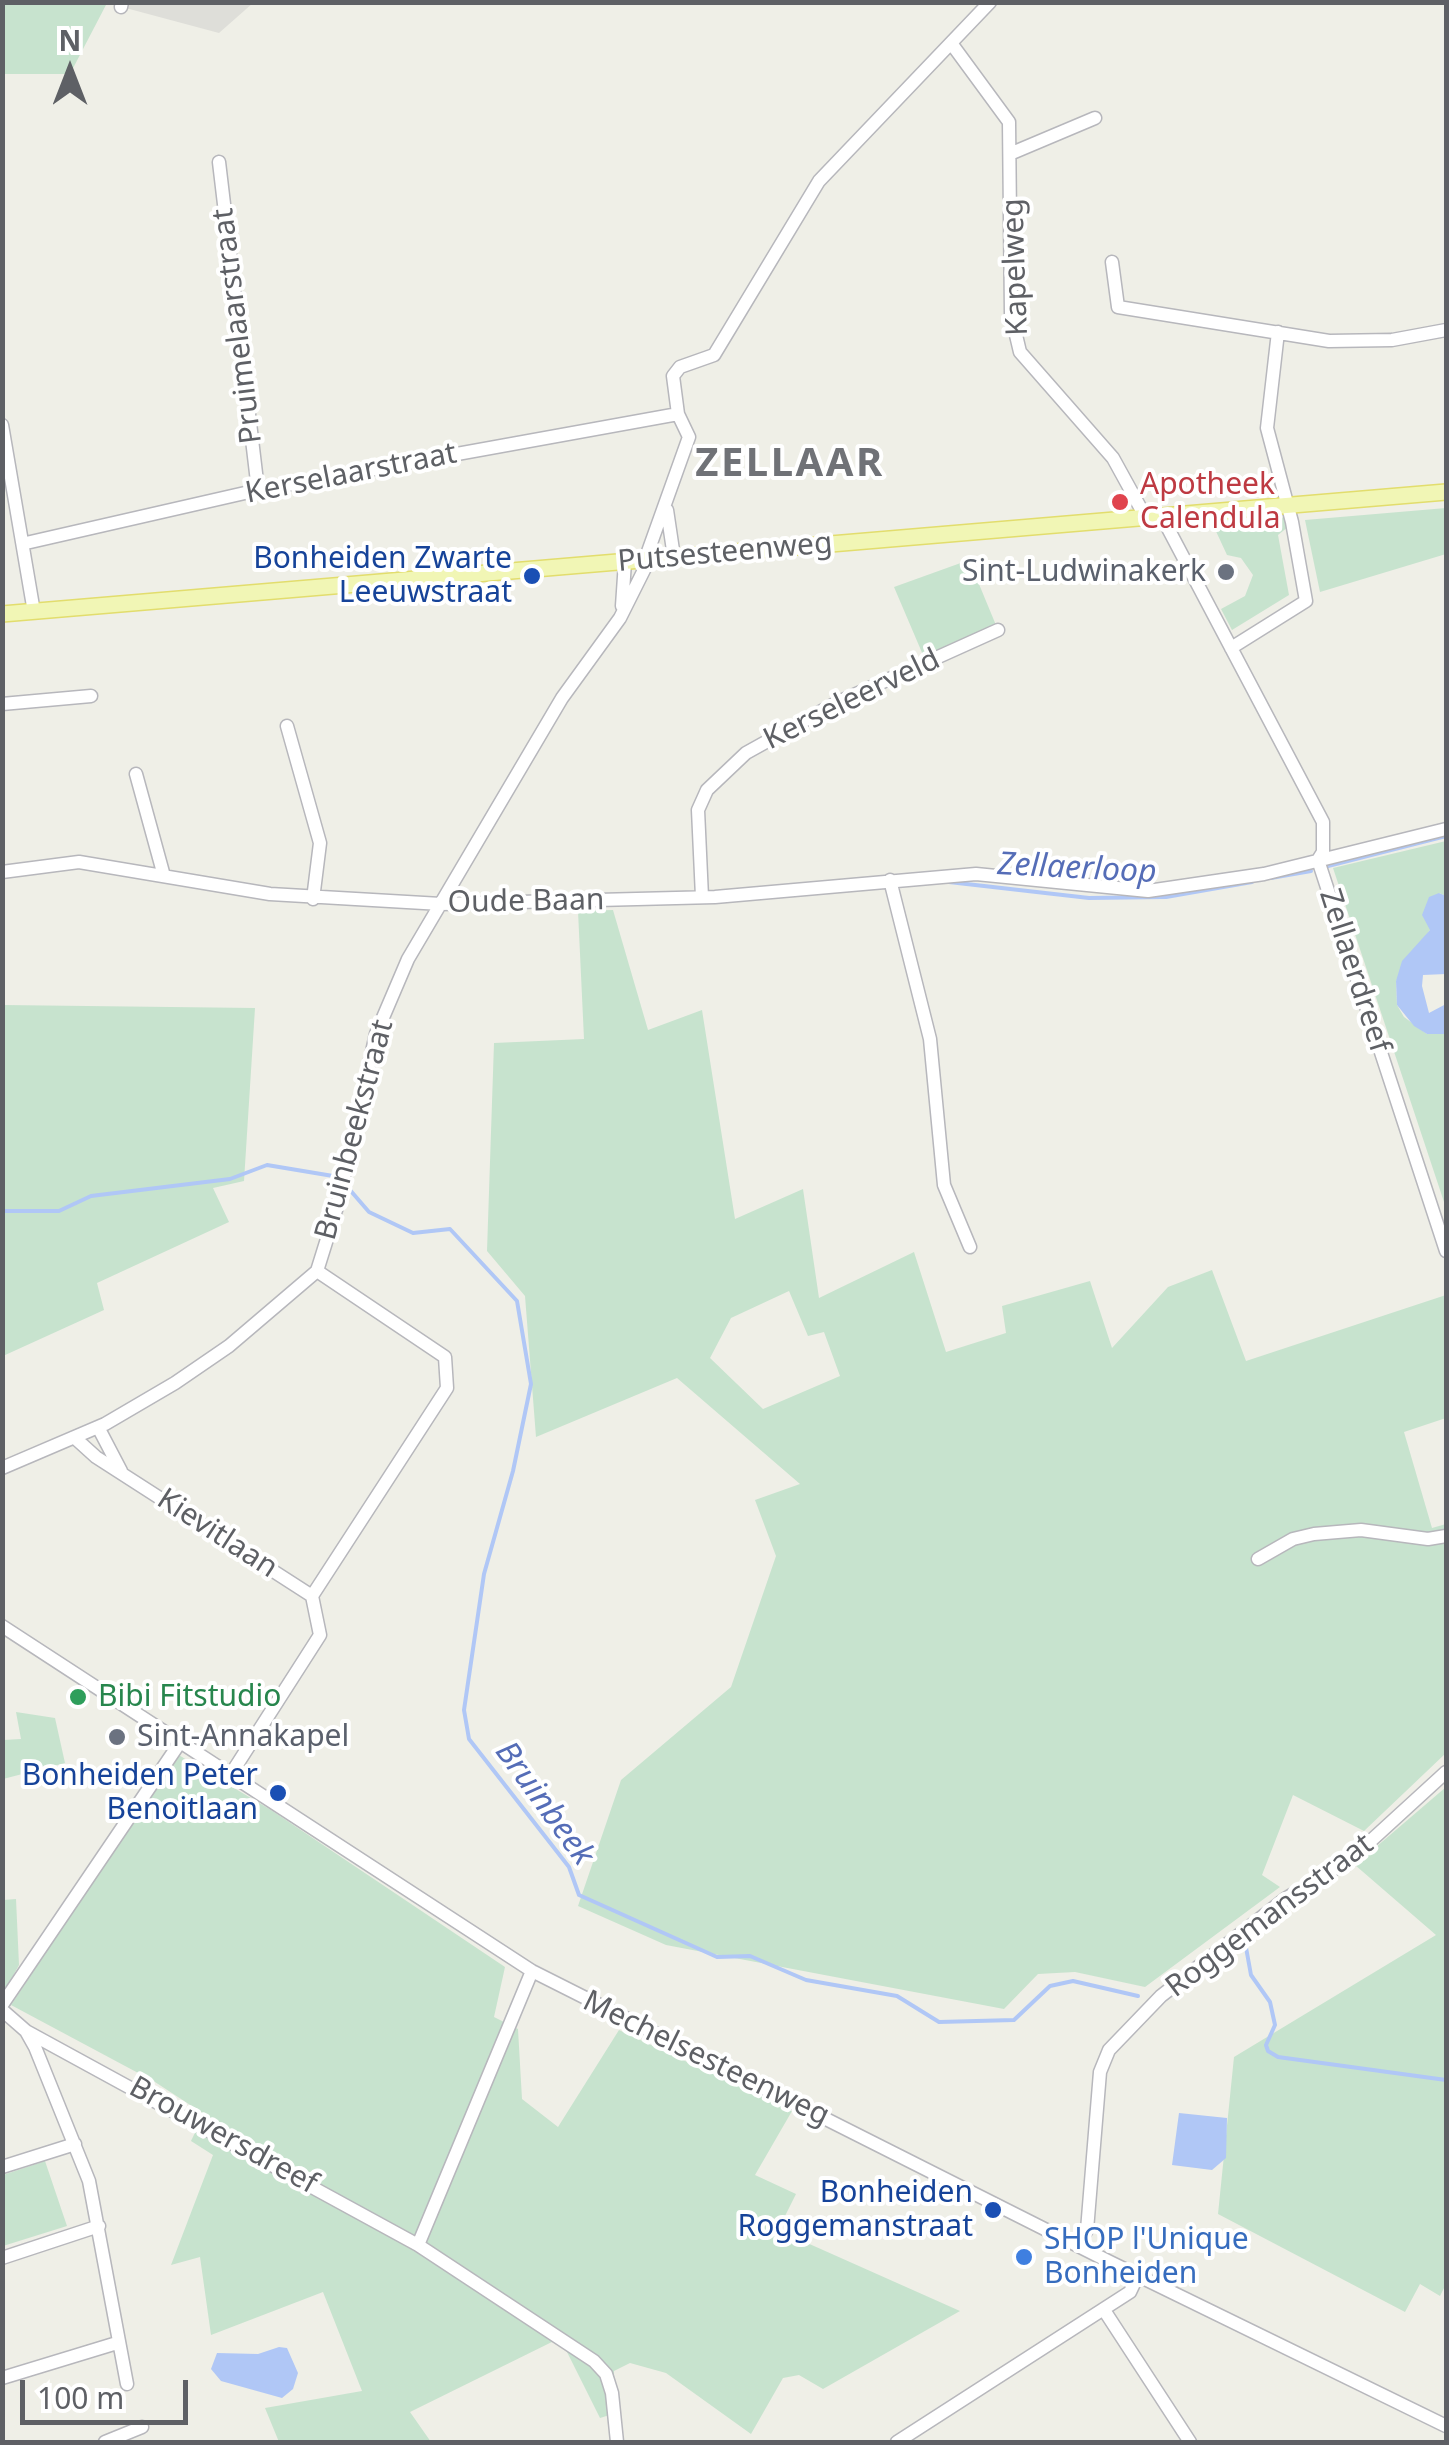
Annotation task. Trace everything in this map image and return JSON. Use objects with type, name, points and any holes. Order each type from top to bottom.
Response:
[{"type":"main road","name":"Putsesteenweg","points":[[2,614],[1446,492]]},
{"type":"street","points":[[951,43],[990,2]]},
{"type":"street","name":"Kapelweg","points":[[951,43],[1006,114],[1012,152],[1012,314],[1020,352],[1114,458],[1154,517]]},
{"type":"street","name":"Bruinbeekstraat","points":[[2,1468],[98,1427],[228,1346],[317,1271],[337,1207],[376,1034],[408,958],[562,698],[620,618],[647,560],[688,436],[678,414],[673,376],[680,367],[714,355],[819,181],[951,43]]},
{"type":"street","points":[[1012,152],[1095,118]]},
{"type":"street","name":"Pruimelaarstraat","points":[[219,162],[258,490]]},
{"type":"street","points":[[1112,262],[1118,307],[1329,341],[1392,340],[1446,330]]},
{"type":"street","points":[[1231,648],[1306,601],[1292,522],[1267,428],[1278,332]]},
{"type":"street","name":"Kerselaarstraat","points":[[26,543],[258,490],[678,414]]},
{"type":"street","points":[[2,425],[26,543],[34,612]]},
{"type":"street","points":[[667,506],[674,557]]},
{"type":"street","name":"Zellaerdreef","points":[[1154,517],[1231,648],[1318,810],[1323,852],[1318,860],[1446,1250]]},
{"type":"street","points":[[620,618],[625,562]]},
{"type":"street","name":"Kerseleerveld","points":[[702,898],[698,810],[707,790],[746,753],[874,685],[998,630]]},
{"type":"street","points":[[2,704],[91,696]]},
{"type":"street","points":[[287,726],[320,843],[313,898]]},
{"type":"street","points":[[136,774],[164,876]]},
{"type":"street","name":"Oude Baan","points":[[2,872],[79,862],[313,898],[441,904],[702,898],[976,874],[1148,891],[1264,874],[1446,828]]},
{"type":"street","points":[[890,880],[930,1039],[944,1185],[970,1247]]},
{"type":"street","points":[[231,1774],[320,1635],[312,1596],[447,1388],[444,1357],[317,1271]]},
{"type":"street","name":"Kievitlaan","points":[[98,1427],[121,1472]]},
{"type":"street","name":"Kievitlaan","points":[[75,1438],[312,1596]]},
{"type":"street","points":[[1258,1559],[1292,1539],[1314,1534],[1362,1530],[1428,1539],[1446,1536]]},
{"type":"street","name":"Mechelsesteenweg","points":[[2,1626],[532,1971],[1446,2426]]},
{"type":"street","points":[[127,2384],[99,2226],[75,2144],[26,2031],[2,2008],[181,1741]]},
{"type":"street","name":"Roggemansstraat","points":[[1078,2245],[1086,2230],[1100,2072],[1109,2050],[1161,1996],[1285,1898],[1352,1858],[1446,1772]]},
{"type":"street","points":[[418,2244],[532,1971]]},
{"type":"street","name":"Brouwersdreef","points":[[26,2031],[418,2244],[594,2361],[606,2374],[612,2393],[617,2442]]},
{"type":"street","points":[[2,2167],[75,2144]]},
{"type":"street","points":[[2,2258],[99,2226]]},
{"type":"street","points":[[897,2442],[1130,2292],[1138,2275]]},
{"type":"street","points":[[1104,2310],[1190,2442]]},
{"type":"street","points":[[2,2378],[117,2343]]},
{"type":"street","points":[[105,2442],[142,2427]]},
{"type":"shaded area","points":[[107,3],[253,3],[219,33]]},
{"type":"green space","points":[[3,2],[107,3],[70,74],[3,74]]},
{"type":"green space","points":[[1446,508],[1446,554],[1320,592],[1305,520]]},
{"type":"green space","points":[[1286,517],[1288,527],[1278,535],[1289,595],[1232,630],[1221,609],[1245,596],[1253,575],[1241,558],[1227,555],[1214,527]]},
{"type":"green space","points":[[969,560],[998,630],[926,662],[894,587]]},
{"type":"green space","points":[[1446,841],[1446,896],[1439,893],[1430,930],[1396,981],[1397,1005],[1404,1017],[1427,1034],[1446,1034],[1446,1208],[1333,868]]},
{"type":"green space","points":[[613,910],[648,1030],[702,1010],[735,1219],[803,1189],[819,1298],[914,1252],[946,1352],[1006,1333],[1002,1306],[1090,1281],[1112,1348],[1168,1287],[1212,1270],[1246,1361],[1446,1295],[1446,1418],[1404,1432],[1432,1528],[1446,1524],[1446,1753],[1364,1831],[1293,1795],[1262,1875],[1280,1887],[1145,1987],[1075,1972],[1038,1974],[1004,2009],[666,1945],[578,1906],[621,1780],[731,1687],[776,1556],[755,1500],[800,1484],[677,1378],[536,1437],[525,1296],[487,1251],[494,1043],[584,1039],[578,911]],"holes":[[[789,1291],[808,1336],[824,1332],[840,1376],[763,1409],[710,1358],[731,1318]]]},
{"type":"green space","points":[[3,1005],[255,1008],[244,1181],[213,1188],[229,1222],[97,1283],[104,1310],[3,1356]]},
{"type":"green space","points":[[16,1712],[55,1718],[65,1763],[3,1779],[3,1740],[21,1739]]},
{"type":"green space","points":[[177,1754],[271,1810],[505,1967],[494,2017],[518,2029],[522,2099],[558,2127],[619,2030],[792,2111],[755,2175],[796,2194],[778,2230],[960,2311],[823,2389],[799,2375],[783,2378],[751,2434],[666,2373],[630,2363],[614,2371],[613,2414],[600,2418],[560,2338],[410,2412],[431,2442],[279,2442],[265,2408],[362,2391],[323,2292],[211,2335],[200,2257],[171,2265],[213,2155],[191,2141],[204,2114],[155,2082],[11,2005]]},
{"type":"green space","points":[[1446,1787],[1446,2284],[1440,2296],[1420,2284],[1405,2312],[1218,2214],[1234,2057],[1436,1935],[1355,1865]]},
{"type":"green space","points":[[16,1899],[19,1965],[3,1994],[3,1900]]},
{"type":"green space","points":[[45,2161],[67,2226],[3,2246],[3,2175]]},
{"type":"water","points":[[1439,893],[1446,896],[1446,974],[1423,975],[1422,986],[1429,1013],[1446,1004],[1446,1034],[1427,1034],[1414,1026],[1397,1005],[1396,981],[1402,961],[1430,930],[1422,915],[1429,897]]},
{"type":"water","points":[[1179,2113],[1227,2118],[1226,2158],[1212,2170],[1172,2165]]},
{"type":"water","points":[[287,2348],[298,2373],[293,2389],[282,2398],[221,2381],[211,2369],[217,2353],[258,2354]]},
{"type":"waterway","name":"Zellaerloop","points":[[1328,866],[1446,836]]},
{"type":"waterway","name":"Zellaerloop","points":[[1271,878],[1311,871]]},
{"type":"waterway","name":"Zellaerloop","points":[[949,882],[1089,898],[1166,897],[1252,882]]},
{"type":"waterway","name":"Bruinbeek","points":[[2,1211],[59,1211],[91,1196],[230,1179],[267,1165],[333,1176]]},
{"type":"waterway","name":"Bruinbeek","points":[[350,1190],[369,1212],[413,1233],[450,1229],[517,1301],[531,1384],[513,1471],[484,1574],[464,1710],[469,1739],[569,1867],[579,1895],[717,1957],[750,1956],[806,1980],[897,1996],[939,2022],[1014,2020],[1050,1986],[1073,1981],[1138,1996]]},
{"type":"waterway","name":"Bruinbeek","points":[[1163,2001],[1245,1942],[1251,1975],[1270,2002],[1275,2025],[1266,2045],[1268,2051],[1278,2057],[1446,2080]]},
{"type":"place","name":"Apotheek Calendula","points":[[1120,502]]},
{"type":"place","name":"Sint-Ludwinakerk","points":[[1226,572]]},
{"type":"place","name":"Bonheiden Zwarte Leeuwstraat","points":[[532,576]]},
{"type":"place","name":"Bibi Fitstudio","points":[[78,1697]]},
{"type":"place","name":"Sint-Annakapel","points":[[117,1737]]},
{"type":"place","name":"Bonheiden Peter Benoitlaan","points":[[278,1793]]},
{"type":"place","name":"Bonheiden Roggemanstraat","points":[[993,2210]]},
{"type":"place","name":"SHOP l'Unique Bonheiden","points":[[1024,2257]]},
{"type":"district","name":"ZELLAAR","points":[[790,465]]}]
